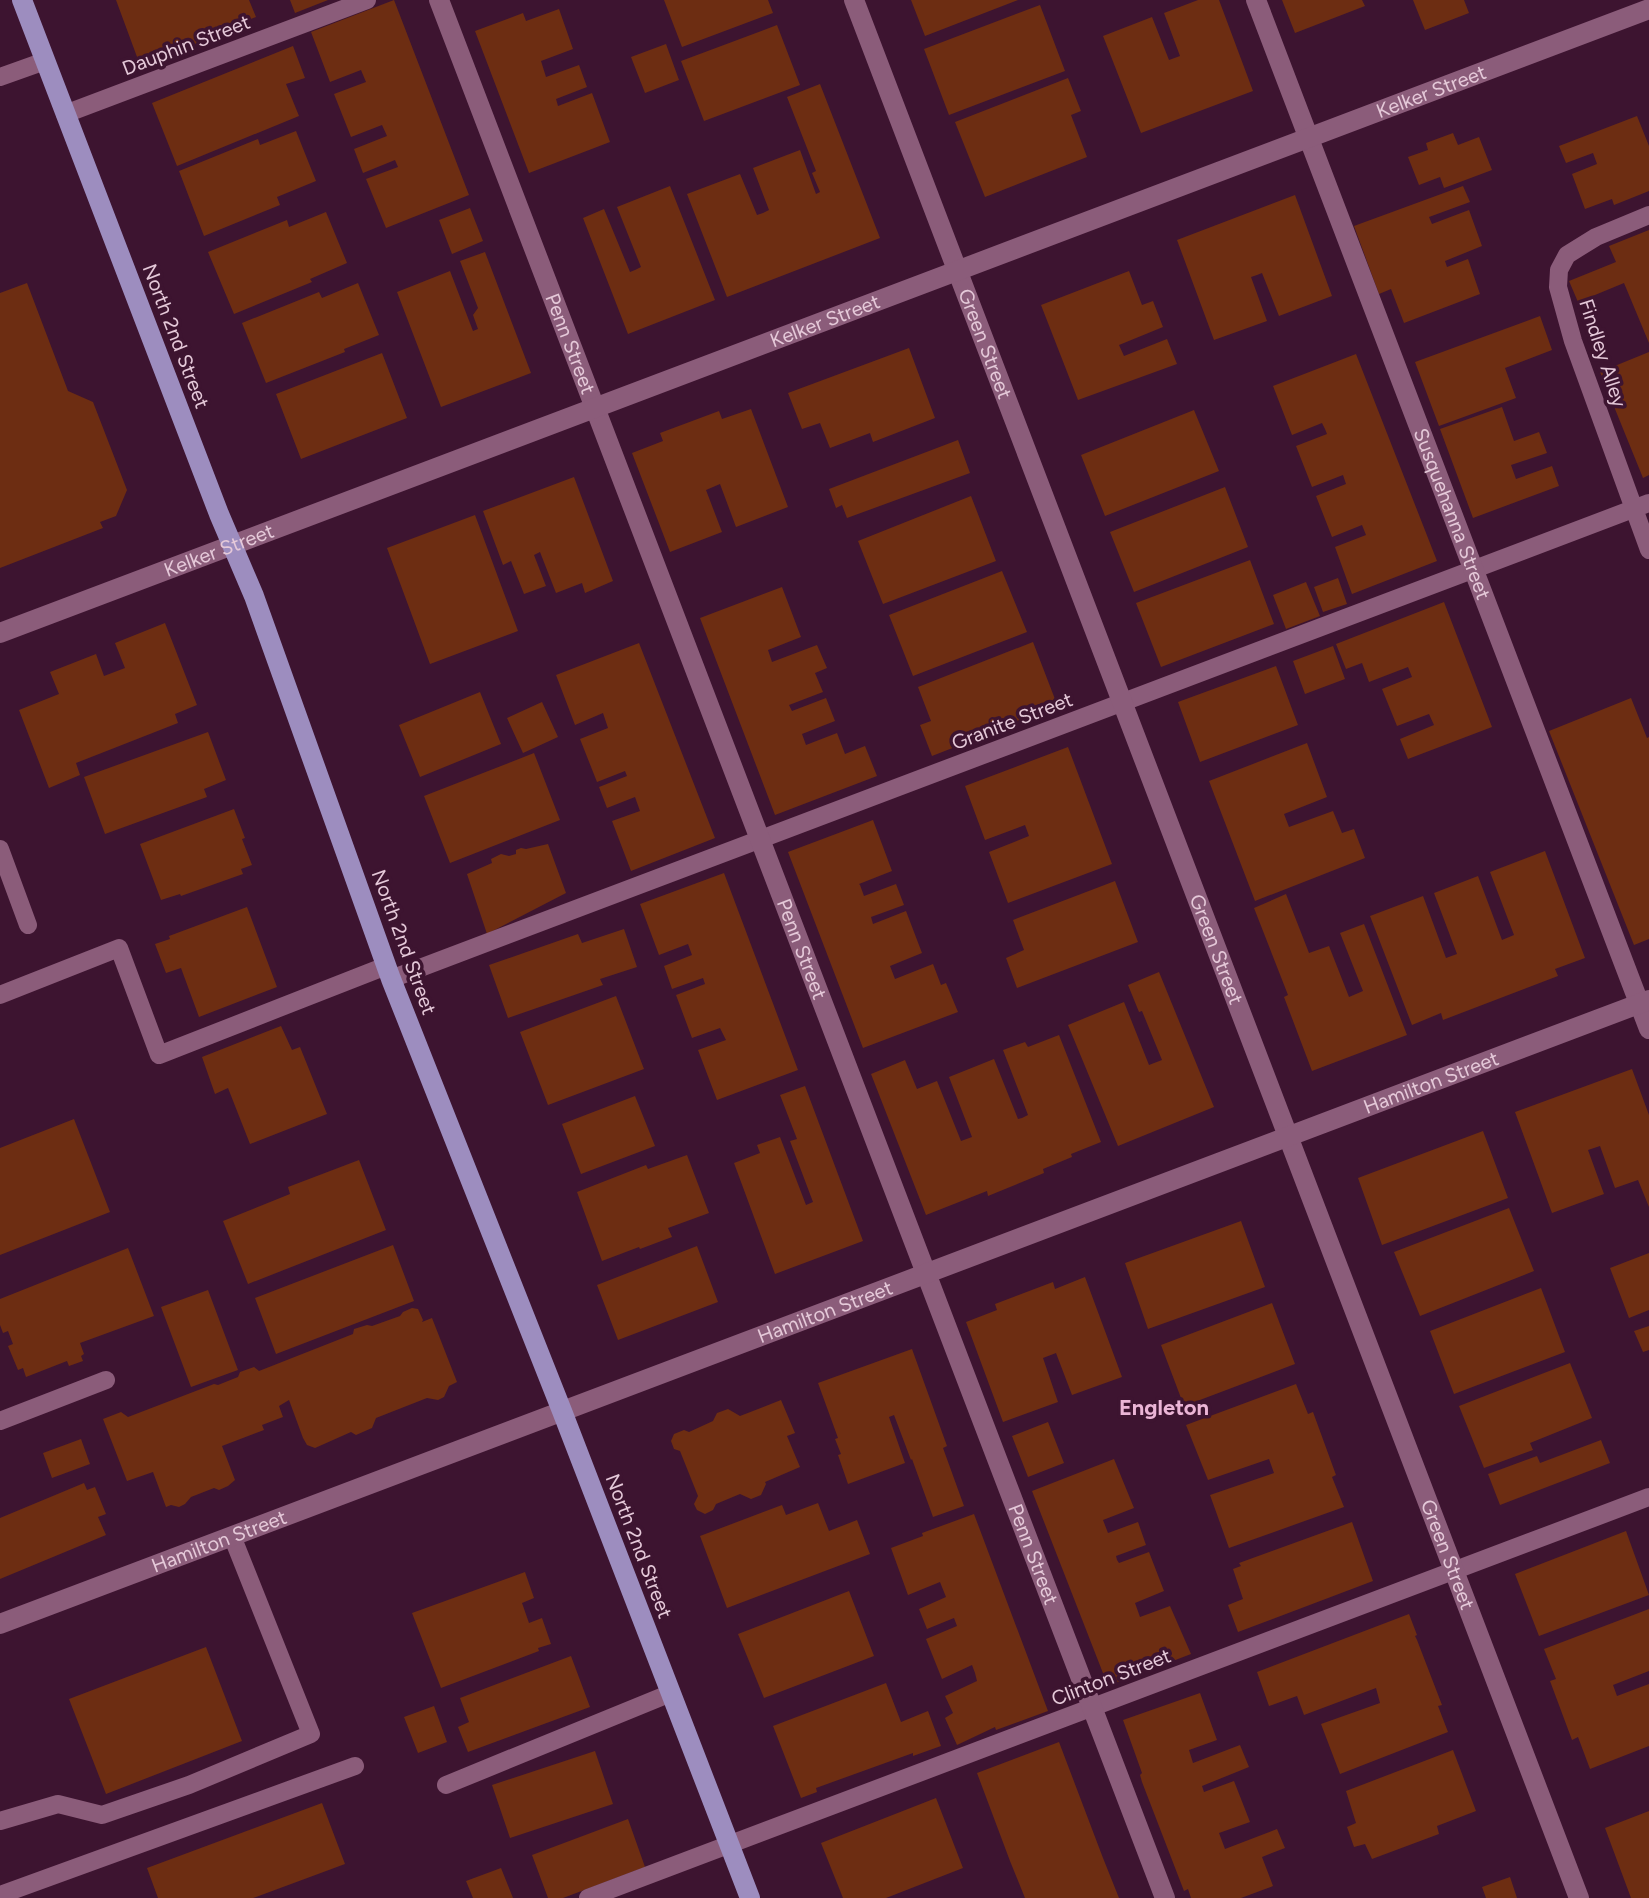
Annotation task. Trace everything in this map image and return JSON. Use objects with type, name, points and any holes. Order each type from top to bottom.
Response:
[{"type":"main road","name":"North 2nd Street","points":[[22,0],[254,596],[389,972],[750,1898]]},
{"type":"street","name":"Penn Street","points":[[439,0],[1165,1898]]},
{"type":"street","name":"Green Street","points":[[854,0],[1579,1898]]},
{"type":"street","name":"Susquehanna Street","points":[[1256,0],[1474,570],[1644,1002],[1649,1029]]},
{"type":"street","name":"Kelker Street","points":[[0,633],[1649,9]]},
{"type":"street","name":"Hamilton Street","points":[[0,1624],[1644,1002]]},
{"type":"lane","name":"Dauphin Street","points":[[65,114],[367,0]]},
{"type":"lane","points":[[0,77],[45,61]]},
{"type":"lane","name":"Findley Alley","points":[[1649,215],[1596,237],[1567,255],[1559,270],[1558,287],[1573,341],[1641,506],[1649,550]]},
{"type":"lane","name":"Granite Street","points":[[0,995],[119,948],[159,1055],[760,840],[1641,506]]},
{"type":"lane","points":[[0,849],[28,925]]},
{"type":"lane","points":[[0,1421],[106,1380]]},
{"type":"lane","name":"Clinton Street","points":[[588,1898],[1649,1497]]},
{"type":"lane","points":[[0,1821],[58,1804],[102,1815],[189,1785],[311,1734],[232,1536]]},
{"type":"lane","points":[[446,1785],[671,1693]]},
{"type":"lane","points":[[0,1895],[355,1766]]},
{"type":"building","points":[[116,0],[249,0],[256,17],[219,31],[220,35],[140,65]]},
{"type":"building","points":[[290,0],[328,0],[295,13]]},
{"type":"building","points":[[394,0],[469,195],[386,228],[366,179],[398,167],[395,160],[363,173],[354,149],[387,136],[382,125],[351,137],[334,94],[366,82],[361,70],[330,82],[311,32]]},
{"type":"building","points":[[664,0],[768,0],[773,13],[682,47]]},
{"type":"building","points":[[911,0],[1018,0],[925,36]]},
{"type":"building","points":[[1198,0],[1219,0],[1253,91],[1141,133],[1103,36],[1152,17],[1169,60],[1180,56],[1164,13]]},
{"type":"building","points":[[1282,0],[1362,0],[1365,6],[1295,33]]},
{"type":"building","points":[[1413,0],[1464,0],[1469,13],[1425,30]]},
{"type":"building","points":[[1040,5],[1065,71],[949,115],[924,49]]},
{"type":"building","points":[[559,9],[573,49],[541,61],[546,77],[579,65],[587,87],[556,99],[558,106],[592,93],[610,142],[529,173],[475,31],[523,13],[526,21]]},
{"type":"building","points":[[777,25],[800,85],[704,121],[681,61]]},
{"type":"building","points":[[666,44],[679,80],[645,93],[631,57]]},
{"type":"building","points":[[293,46],[305,78],[286,84],[299,116],[177,166],[152,103]]},
{"type":"building","points":[[1068,78],[1081,111],[1071,115],[1087,157],[985,197],[955,122]]},
{"type":"building","points":[[820,84],[880,238],[727,297],[687,194],[740,174],[757,215],[763,213],[769,210],[753,168],[800,150],[816,194],[820,192],[812,173],[816,171],[787,97]]},
{"type":"building","points":[[1637,116],[1649,146],[1649,191],[1614,205],[1612,199],[1585,209],[1572,174],[1597,164],[1593,153],[1566,163],[1559,146]]},
{"type":"building","points":[[296,131],[316,181],[277,197],[280,205],[204,236],[179,171],[258,139],[260,145]]},
{"type":"building","points":[[1453,133],[1458,145],[1479,137],[1492,170],[1444,188],[1440,177],[1419,185],[1408,157],[1428,150],[1426,143]]},
{"type":"building","points":[[670,186],[715,300],[628,334],[583,218],[604,209],[630,272],[641,267],[617,207]]},
{"type":"building","points":[[1463,186],[1470,202],[1429,217],[1432,224],[1469,210],[1482,246],[1445,261],[1447,267],[1468,259],[1480,294],[1404,323],[1391,289],[1379,294],[1354,226]]},
{"type":"building","points":[[1295,195],[1332,296],[1279,316],[1262,273],[1251,277],[1267,321],[1214,340],[1177,240]]},
{"type":"building","points":[[470,208],[483,241],[452,254],[439,220]]},
{"type":"building","points":[[326,212],[347,263],[310,279],[312,282],[234,314],[208,252],[287,220],[289,227]]},
{"type":"building","points":[[1649,230],[1649,343],[1624,283],[1578,302],[1569,281],[1616,262],[1609,246]]},
{"type":"building","points":[[485,252],[531,373],[441,407],[397,292],[450,271],[473,331],[478,329],[473,315],[478,308],[460,261]]},
{"type":"building","points":[[1129,271],[1142,305],[1153,301],[1163,327],[1119,345],[1124,356],[1167,339],[1177,364],[1078,400],[1041,305]]},
{"type":"building","points":[[27,283],[68,391],[93,402],[127,490],[116,516],[100,522],[103,528],[0,568],[0,293]]},
{"type":"building","points":[[358,283],[379,335],[266,383],[242,323],[319,292],[322,298]]},
{"type":"building","points":[[1540,316],[1552,350],[1505,368],[1516,398],[1439,426],[1415,362]]},
{"type":"building","points":[[909,348],[935,418],[873,442],[870,433],[830,448],[820,423],[802,429],[788,393]]},
{"type":"building","points":[[1649,352],[1649,475],[1643,478],[1600,372]]},
{"type":"building","points":[[382,353],[407,418],[301,459],[276,394]]},
{"type":"building","points":[[1356,354],[1437,561],[1352,594],[1335,547],[1366,535],[1362,525],[1332,537],[1316,496],[1346,484],[1343,475],[1312,487],[1296,446],[1327,434],[1322,423],[1292,435],[1273,386]]},
{"type":"building","points":[[1502,407],[1514,441],[1539,432],[1547,453],[1511,465],[1516,479],[1552,466],[1559,486],[1473,518],[1440,429]]},
{"type":"building","points":[[751,409],[788,507],[736,527],[720,484],[706,490],[722,532],[670,552],[632,453],[663,441],[660,433],[719,411],[722,419]]},
{"type":"building","points":[[1194,410],[1219,471],[1105,516],[1081,455]]},
{"type":"building","points":[[958,440],[970,473],[847,518],[842,505],[836,508],[829,489]]},
{"type":"building","points":[[574,477],[613,581],[585,593],[582,583],[556,593],[540,552],[534,555],[546,586],[524,594],[511,561],[503,565],[483,511]]},
{"type":"building","points":[[1225,487],[1248,547],[1134,592],[1110,532]]},
{"type":"building","points":[[971,496],[996,561],[883,604],[858,541]]},
{"type":"building","points":[[475,515],[518,631],[430,664],[387,548]]},
{"type":"building","points":[[1250,560],[1274,624],[1161,667],[1136,603]]},
{"type":"building","points":[[1002,571],[1027,632],[913,676],[889,615]]},
{"type":"building","points":[[1338,578],[1347,604],[1323,612],[1314,587]]},
{"type":"building","points":[[1306,582],[1320,616],[1286,629],[1273,595]]},
{"type":"building","points":[[782,587],[801,637],[768,650],[772,662],[817,645],[827,668],[815,673],[823,692],[789,705],[792,711],[826,698],[835,721],[802,734],[806,745],[837,733],[845,754],[865,746],[877,776],[775,815],[700,618]]},
{"type":"building","points":[[1444,602],[1492,727],[1408,759],[1400,739],[1434,725],[1429,714],[1397,726],[1382,689],[1412,677],[1408,667],[1369,682],[1362,663],[1346,669],[1336,644]]},
{"type":"building","points":[[165,623],[197,705],[175,714],[178,723],[76,763],[80,775],[49,788],[19,710],[59,694],[50,672],[96,654],[104,676],[125,668],[115,643]]},
{"type":"building","points":[[1033,642],[1058,707],[932,756],[920,725],[931,721],[918,687]]},
{"type":"building","points":[[639,643],[715,838],[631,871],[612,821],[640,811],[635,797],[607,808],[599,787],[627,776],[625,771],[597,782],[580,739],[608,728],[603,713],[575,725],[556,675]]},
{"type":"building","points":[[1333,646],[1345,679],[1305,694],[1293,661]]},
{"type":"building","points":[[1276,666],[1298,725],[1200,762],[1178,702]]},
{"type":"building","points":[[480,692],[501,744],[420,777],[399,725]]},
{"type":"building","points":[[1631,698],[1649,737],[1649,939],[1634,945],[1549,731]]},
{"type":"building","points":[[542,702],[558,737],[523,753],[507,718]]},
{"type":"building","points":[[208,732],[226,780],[204,789],[207,797],[105,834],[84,777]]},
{"type":"building","points":[[1307,743],[1327,797],[1284,814],[1289,827],[1333,811],[1342,833],[1354,829],[1365,858],[1255,901],[1209,781]]},
{"type":"building","points":[[1068,747],[1112,864],[1008,903],[989,852],[1029,836],[1025,825],[985,840],[965,786]]},
{"type":"building","points":[[534,753],[560,820],[450,863],[424,796]]},
{"type":"building","points":[[234,809],[252,865],[241,869],[243,874],[161,900],[140,844]]},
{"type":"building","points":[[873,820],[892,871],[859,884],[864,896],[896,884],[904,905],[871,917],[873,924],[906,911],[922,953],[890,966],[895,979],[933,964],[941,985],[946,983],[958,1012],[863,1048],[788,852]]},
{"type":"building","points":[[548,844],[566,893],[487,934],[467,874],[492,863],[491,859],[501,854],[509,856],[521,848]]},
{"type":"building","points":[[1545,851],[1585,958],[1555,969],[1558,976],[1443,1020],[1441,1013],[1412,1025],[1370,916],[1423,896],[1446,958],[1457,954],[1434,893],[1478,876],[1502,940],[1514,935],[1490,872]]},
{"type":"building","points":[[724,873],[798,1070],[717,1100],[698,1050],[726,1040],[720,1028],[692,1038],[676,995],[705,984],[703,978],[672,989],[664,966],[692,955],[688,944],[659,955],[640,904]]},
{"type":"building","points":[[1115,881],[1138,942],[1017,988],[1006,958],[1024,950],[1013,920]]},
{"type":"building","points":[[1286,894],[1309,953],[1329,946],[1349,997],[1363,991],[1340,933],[1364,924],[1407,1035],[1312,1071],[1284,997],[1288,995],[1254,908]]},
{"type":"building","points":[[247,907],[277,987],[199,1017],[181,968],[166,973],[155,944]]},
{"type":"building","points":[[624,929],[637,967],[600,979],[603,985],[508,1018],[489,965],[578,934],[582,943]]},
{"type":"building","points":[[1159,972],[1214,1107],[1118,1146],[1068,1025],[1124,1002],[1149,1065],[1162,1060],[1128,985]]},
{"type":"building","points":[[616,996],[644,1069],[548,1105],[520,1032]]},
{"type":"building","points":[[281,1026],[292,1050],[300,1047],[327,1114],[250,1144],[228,1088],[215,1094],[202,1057]]},
{"type":"building","points":[[1059,1035],[1101,1142],[1043,1169],[1044,1173],[988,1196],[987,1191],[926,1215],[871,1074],[905,1060],[917,1089],[937,1081],[961,1141],[972,1137],[949,1077],[994,1059],[1018,1119],[1022,1118],[1028,1115],[1003,1050],[1025,1042],[1028,1047]]},
{"type":"building","points":[[1632,1069],[1649,1115],[1649,1207],[1638,1180],[1615,1188],[1600,1146],[1588,1150],[1604,1194],[1552,1213],[1515,1112]]},
{"type":"building","points":[[805,1086],[863,1241],[775,1274],[734,1163],[760,1153],[757,1145],[780,1137],[806,1205],[813,1202],[790,1141],[797,1139],[780,1095]]},
{"type":"building","points":[[635,1096],[655,1146],[581,1174],[562,1124]]},
{"type":"building","points":[[74,1119],[110,1212],[0,1255],[0,1148]]},
{"type":"building","points":[[1483,1131],[1508,1198],[1382,1245],[1358,1178]]},
{"type":"building","points":[[687,1155],[709,1213],[668,1228],[672,1237],[602,1261],[577,1192],[646,1165],[648,1169]]},
{"type":"building","points":[[359,1160],[386,1230],[248,1284],[223,1221],[290,1194],[288,1187]]},
{"type":"building","points":[[1509,1208],[1534,1271],[1420,1316],[1394,1252]]},
{"type":"building","points":[[1241,1221],[1265,1287],[1148,1329],[1125,1263]]},
{"type":"building","points":[[393,1245],[414,1301],[276,1354],[255,1298]]},
{"type":"building","points":[[697,1246],[718,1302],[618,1340],[597,1285]]},
{"type":"building","points":[[128,1248],[154,1316],[80,1343],[83,1361],[69,1366],[67,1361],[26,1377],[23,1368],[18,1370],[8,1346],[13,1344],[8,1331],[3,1333],[0,1325],[0,1299]]},
{"type":"building","points":[[1649,1253],[1649,1310],[1629,1318],[1610,1268]]},
{"type":"building","points":[[1085,1277],[1122,1377],[1072,1395],[1056,1353],[1043,1358],[1058,1402],[1003,1422],[966,1322],[997,1310],[995,1304],[1053,1282],[1055,1289]]},
{"type":"building","points":[[1541,1288],[1565,1352],[1454,1394],[1430,1331]]},
{"type":"building","points":[[208,1290],[238,1370],[191,1387],[161,1307]]},
{"type":"building","points":[[1272,1303],[1295,1364],[1184,1406],[1161,1345]]},
{"type":"building","points":[[412,1308],[418,1309],[422,1322],[432,1318],[457,1382],[449,1386],[444,1397],[438,1400],[427,1398],[376,1418],[372,1428],[356,1435],[351,1432],[315,1448],[307,1445],[303,1438],[289,1400],[279,1406],[283,1417],[262,1425],[264,1430],[222,1446],[235,1480],[219,1490],[214,1488],[191,1497],[179,1507],[166,1507],[153,1472],[127,1481],[103,1419],[121,1412],[128,1417],[218,1385],[254,1367],[259,1371],[353,1334],[354,1329],[400,1316]]},
{"type":"building","points":[[1649,1326],[1649,1350],[1643,1352],[1634,1331]]},
{"type":"building","points":[[912,1349],[947,1446],[943,1448],[964,1506],[933,1517],[894,1415],[889,1417],[905,1463],[848,1484],[838,1455],[841,1454],[835,1439],[838,1438],[818,1383]]},
{"type":"building","points":[[1570,1363],[1592,1418],[1530,1443],[1533,1450],[1484,1468],[1459,1406]]},
{"type":"building","points":[[1296,1384],[1308,1414],[1313,1412],[1344,1507],[1229,1548],[1210,1495],[1274,1473],[1269,1459],[1208,1480],[1186,1425]]},
{"type":"building","points":[[781,1400],[795,1433],[787,1436],[800,1467],[765,1482],[761,1495],[751,1499],[740,1494],[716,1504],[713,1510],[705,1514],[697,1510],[694,1504],[698,1496],[680,1451],[674,1449],[671,1441],[674,1434],[684,1430],[689,1432],[713,1421],[717,1413],[728,1409],[740,1416]]},
{"type":"building","points":[[1048,1422],[1064,1463],[1028,1477],[1012,1436]]},
{"type":"building","points":[[81,1439],[90,1464],[52,1478],[43,1453]]},
{"type":"building","points":[[1601,1440],[1610,1463],[1500,1505],[1488,1474],[1537,1456],[1540,1463]]},
{"type":"building","points":[[1114,1459],[1134,1508],[1103,1520],[1108,1533],[1138,1522],[1146,1545],[1116,1556],[1117,1560],[1119,1563],[1149,1552],[1164,1591],[1135,1603],[1140,1617],[1170,1606],[1191,1654],[1108,1686],[1032,1491]]},
{"type":"building","points":[[84,1483],[87,1490],[95,1487],[106,1514],[98,1517],[106,1535],[0,1579],[0,1518]]},
{"type":"building","points":[[818,1503],[829,1531],[857,1520],[870,1554],[727,1608],[700,1536],[782,1505],[786,1515]]},
{"type":"building","points":[[974,1514],[1048,1711],[996,1730],[995,1727],[957,1745],[945,1718],[953,1713],[945,1696],[977,1681],[975,1673],[972,1665],[942,1679],[926,1639],[957,1626],[954,1618],[927,1629],[919,1609],[946,1597],[940,1582],[908,1595],[891,1548]]},
{"type":"building","points":[[1352,1522],[1373,1581],[1238,1632],[1228,1605],[1243,1599],[1233,1569],[1241,1566],[1239,1563]]},
{"type":"building","points":[[1626,1531],[1649,1595],[1539,1636],[1515,1574]]},
{"type":"building","points":[[525,1572],[534,1598],[522,1603],[529,1623],[542,1618],[551,1644],[441,1688],[412,1613]]},
{"type":"building","points":[[849,1591],[874,1656],[764,1698],[738,1634]]},
{"type":"building","points":[[1649,1609],[1649,1671],[1613,1685],[1617,1696],[1649,1684],[1649,1746],[1590,1769],[1578,1737],[1572,1740],[1550,1681],[1556,1679],[1544,1649]]},
{"type":"building","points":[[1409,1614],[1442,1705],[1438,1706],[1448,1732],[1340,1774],[1321,1724],[1380,1703],[1376,1688],[1304,1715],[1297,1696],[1269,1706],[1257,1672]]},
{"type":"building","points":[[206,1647],[242,1741],[106,1794],[69,1699]]},
{"type":"building","points":[[571,1656],[590,1707],[468,1752],[458,1727],[469,1722],[460,1698]]},
{"type":"building","points":[[886,1683],[901,1722],[928,1711],[941,1746],[816,1788],[817,1792],[801,1798],[773,1726]]},
{"type":"building","points":[[1200,1693],[1217,1740],[1189,1750],[1193,1763],[1240,1745],[1249,1767],[1202,1786],[1204,1792],[1234,1781],[1250,1822],[1219,1833],[1225,1849],[1277,1829],[1285,1848],[1262,1857],[1273,1886],[1241,1898],[1191,1898],[1188,1889],[1184,1891],[1142,1782],[1142,1773],[1123,1720]]},
{"type":"building","points":[[434,1706],[447,1742],[418,1753],[404,1717]]},
{"type":"building","points":[[1059,1742],[1119,1898],[1025,1898],[1010,1861],[977,1773]]},
{"type":"building","points":[[1453,1750],[1476,1811],[1437,1826],[1439,1834],[1372,1859],[1365,1844],[1354,1847],[1347,1827],[1356,1823],[1346,1791]]},
{"type":"building","points":[[595,1751],[613,1804],[510,1838],[492,1785]]},
{"type":"building","points":[[936,1798],[963,1868],[886,1898],[843,1898],[821,1843]]},
{"type":"building","points":[[322,1803],[345,1864],[253,1898],[158,1898],[147,1868]]},
{"type":"building","points":[[1649,1811],[1649,1898],[1631,1898],[1605,1828]]},
{"type":"building","points":[[628,1819],[645,1867],[563,1898],[548,1898],[532,1855]]},
{"type":"building","points":[[501,1868],[513,1898],[473,1898],[466,1881]]},
{"type":"building","points":[[1510,1877],[1517,1898],[1486,1898],[1482,1887]]},
{"type":"district","name":"Engleton","points":[[1164,1407]]}]
